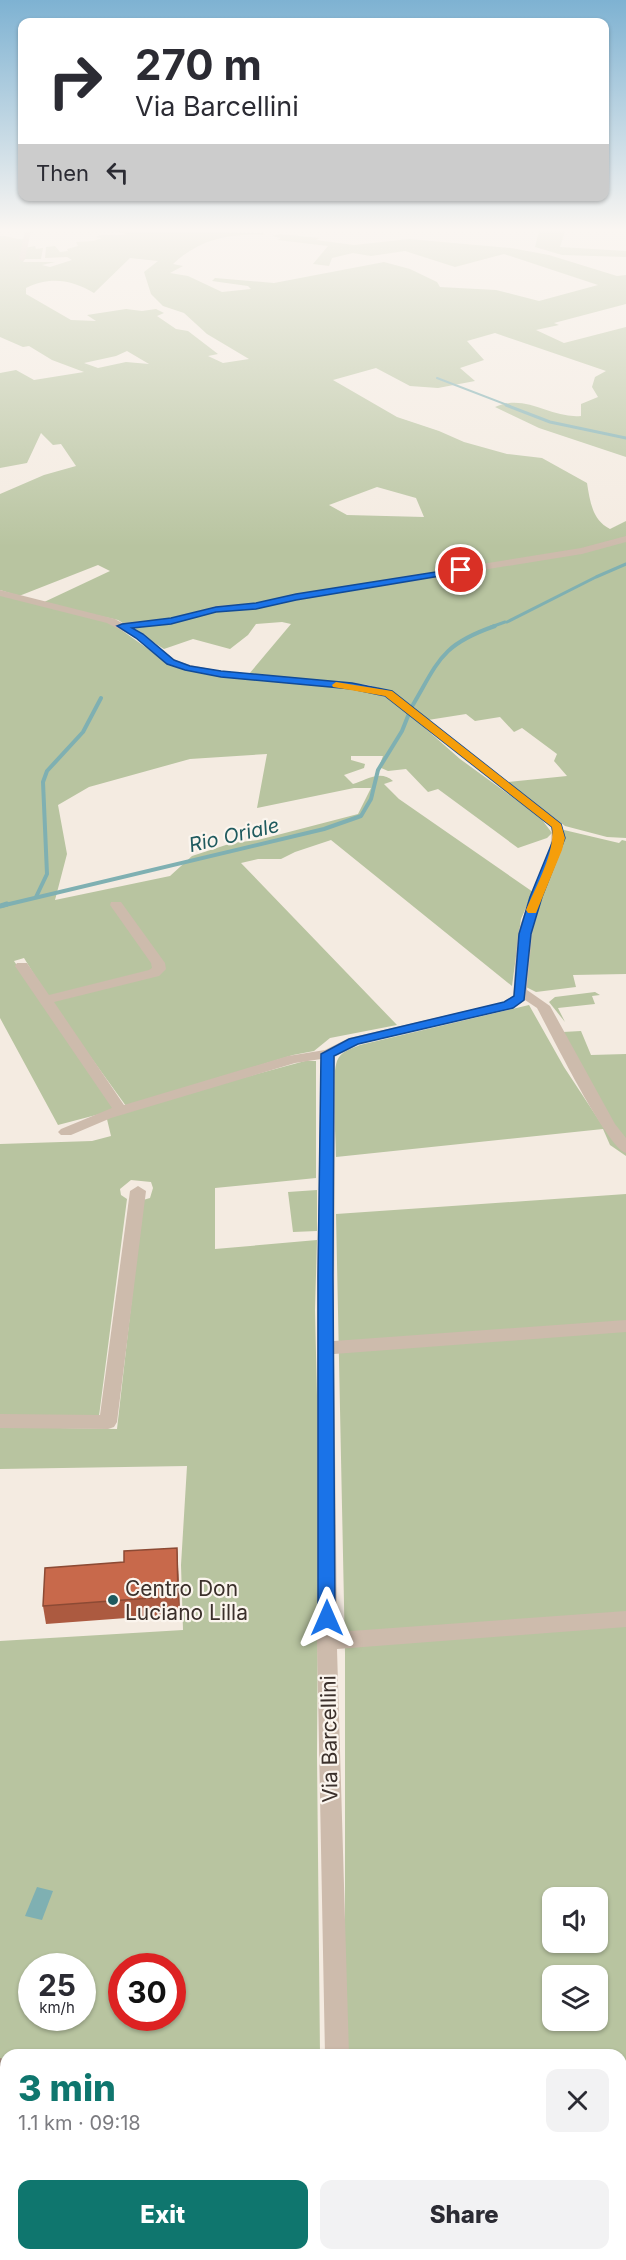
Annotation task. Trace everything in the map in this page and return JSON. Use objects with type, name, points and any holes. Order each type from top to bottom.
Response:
[{"type":"street","points":[[122,626],[171,621],[216,609],[256,606],[296,597],[570,553],[626,539]]},
{"type":"street","points":[[0,593],[111,621],[140,636],[171,662],[188,668],[221,674],[352,686],[388,693],[557,826],[559,838],[536,897],[525,934],[520,998],[508,1005],[354,1041],[328,1054],[293,1059],[121,1111],[66,1132]]},
{"type":"street","points":[[45,1000],[154,973],[159,969],[159,963],[116,905]]},
{"type":"street","points":[[22,966],[121,1111]]},
{"type":"street","points":[[522,992],[543,1006],[609,1126],[626,1149]]},
{"type":"street","name":"Via Barcellini","points":[[328,1054],[325,1348],[327,1641],[338,2049]]},
{"type":"street","points":[[0,1421],[108,1422],[138,1191]]},
{"type":"street","points":[[325,1348],[626,1326]]},
{"type":"street","points":[[327,1641],[626,1619]]},
{"type":"green space","points":[[195,336],[218,354],[208,356],[223,363],[249,359],[211,336],[483,336],[467,341],[484,360],[460,368],[475,381],[438,388],[410,386],[376,368],[333,380],[397,417],[464,442],[507,454],[542,458],[587,483],[593,509],[599,521],[604,525],[610,529],[626,521],[626,838],[607,837],[565,826],[507,782],[567,776],[554,761],[557,754],[522,728],[514,732],[500,717],[475,721],[466,714],[428,720],[417,715],[408,703],[392,692],[368,685],[249,674],[291,624],[282,622],[256,624],[248,635],[230,649],[193,639],[164,649],[118,620],[42,603],[110,571],[98,565],[19,596],[0,590],[0,494],[44,475],[76,466],[61,444],[53,445],[41,433],[27,463],[0,468],[0,373],[16,370],[34,380],[84,372],[52,360],[29,346],[23,347],[0,337]],"holes":[[[127,351],[149,364],[126,362],[98,368],[84,363],[116,356]],[[377,487],[416,498],[424,517],[347,515],[329,505]]]},
{"type":"green space","points":[[505,336],[550,336],[564,343],[589,336],[626,336],[626,457],[539,428],[495,407],[506,403],[528,404],[559,414],[581,416],[581,404],[598,397],[592,387],[595,377],[606,371]]},
{"type":"green space","points":[[0,595],[110,622],[168,663],[185,669],[354,688],[392,699],[460,759],[540,817],[552,833],[547,838],[518,848],[438,789],[428,792],[406,769],[388,771],[379,767],[383,756],[351,756],[351,760],[365,764],[364,768],[344,775],[353,784],[378,776],[393,781],[384,784],[399,799],[533,892],[521,919],[512,986],[331,840],[281,859],[258,859],[241,863],[397,1025],[330,1038],[314,1051],[293,1055],[126,1106],[51,1002],[24,958],[14,961],[115,1110],[58,1125],[0,1018]],"holes":[[[267,754],[257,808],[354,788],[371,788],[358,814],[258,840],[232,843],[192,856],[170,876],[55,900],[67,854],[58,805],[89,787],[190,759]]]},
{"type":"green space","points":[[564,830],[619,843],[622,840],[626,841],[626,974],[573,975],[576,987],[536,992],[526,987],[528,936],[559,851]]},
{"type":"green space","points":[[595,992],[600,995],[592,996],[595,1004],[558,1008],[565,1022],[549,1002],[555,997]]},
{"type":"green space","points":[[529,1005],[564,1067],[604,1128],[613,1125],[563,1032],[581,1031],[591,1055],[626,1054],[626,1156],[610,1145],[603,1129],[336,1157],[334,1080],[337,1061],[344,1053],[360,1045]]},
{"type":"green space","points":[[305,1061],[316,1061],[316,1178],[215,1188],[215,1249],[317,1240],[315,1310],[319,1482],[317,1755],[320,2049],[0,2049],[0,1641],[183,1630],[181,1565],[187,1466],[0,1469],[0,1427],[117,1429],[143,1200],[150,1198],[153,1188],[151,1182],[131,1180],[120,1189],[121,1195],[127,1199],[99,1416],[0,1415],[0,1144],[92,1141],[111,1136],[106,1115]]},
{"type":"green space","points":[[317,1190],[317,1231],[293,1232],[288,1192]]},
{"type":"green space","points":[[626,1194],[626,2049],[345,2049],[345,1652],[336,1214]]},
{"type":"water","points":[[37,1887],[53,1891],[42,1920],[25,1916]]},
{"type":"building","points":[[177,1548],[178,1596],[43,1606],[45,1568],[124,1562],[124,1551]]},
{"type":"waterway","name":"Rio Oriale","points":[[437,378],[510,406]]},
{"type":"waterway","name":"Rio Oriale","points":[[506,405],[550,422],[626,438]]},
{"type":"waterway","name":"Rio Oriale","points":[[507,622],[626,564]]},
{"type":"waterway","name":"Rio Oriale","points":[[491,627],[505,622]]},
{"type":"waterway","name":"Rio Oriale","points":[[411,708],[443,656],[463,640],[495,626]]},
{"type":"waterway","points":[[36,897],[47,874],[43,782],[47,771],[83,732],[101,698]]},
{"type":"waterway","name":"Rio Oriale","points":[[1,906],[324,829],[361,816],[371,799],[378,770],[402,731],[410,711]]},
{"type":"waterway","name":"Rio Oriale","points":[[0,906],[7,904]]},
{"type":"slow traffic","points":[[336,685],[388,693],[498,782],[557,826],[559,838],[556,850],[532,910]]},
{"type":"place","name":"Centro Don Luciano Lilla","points":[[113,1600]]},
{"type":"route","points":[[327,1618],[325,1276],[328,1054],[354,1041],[508,1005],[520,998],[525,934],[536,897],[556,850],[559,838],[557,826],[498,782],[388,693],[352,686],[221,674],[188,668],[171,662],[140,636],[122,626],[171,621],[216,609],[256,606],[296,597],[461,570]]}]
